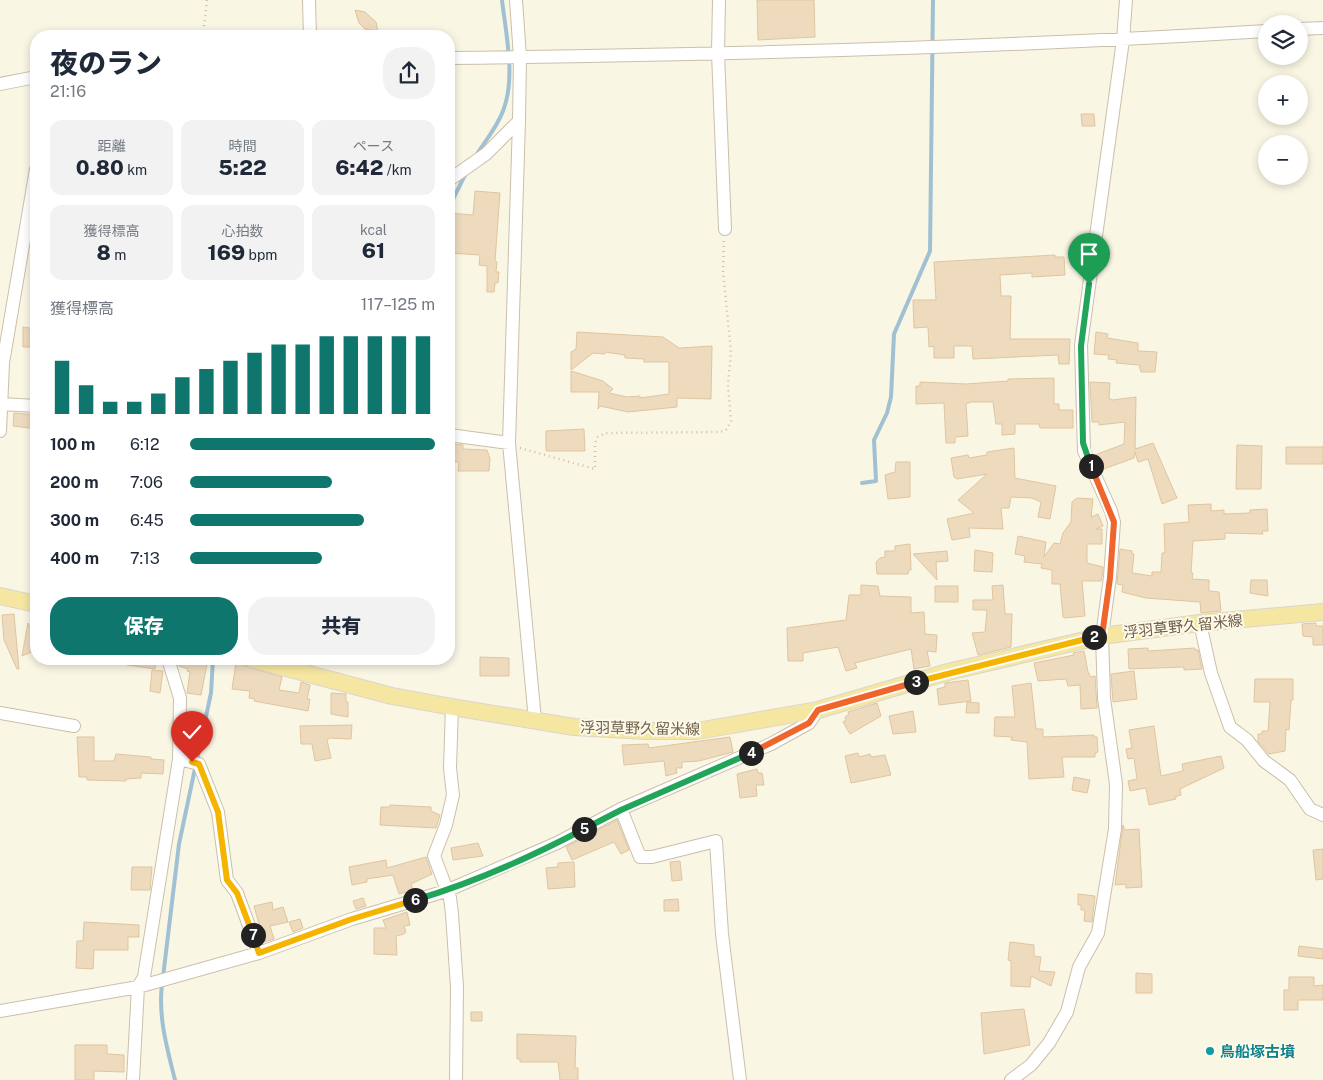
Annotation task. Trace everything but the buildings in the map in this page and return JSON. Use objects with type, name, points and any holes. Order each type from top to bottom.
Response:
[{"type":"main road","points":[[0,596],[30,603]]},
{"type":"main road","name":"浮羽草野久留米線","points":[[296,665],[392,696],[452,708],[574,727],[697,731],[818,710],[948,672],[1102,636],[1200,623],[1323,612]]},
{"type":"street","points":[[309,0],[310,30]]},
{"type":"street","points":[[516,0],[511,57],[519,121],[509,443],[535,720]]},
{"type":"street","points":[[719,0],[718,53],[724,229]]},
{"type":"street","points":[[1011,1080],[1031,1065],[1049,1043],[1067,1012],[1076,973],[1098,933],[1117,808],[1116,784],[1104,698],[1102,636],[1110,578],[1114,522],[1111,511],[1084,451],[1081,346],[1126,0]]},
{"type":"street","points":[[1308,29],[1323,28]]},
{"type":"street","points":[[455,58],[933,47],[1122,40],[1258,32]]},
{"type":"street","points":[[0,84],[30,78]]},
{"type":"street","points":[[455,176],[474,163],[519,121]]},
{"type":"street","points":[[0,431],[2,357],[30,202]]},
{"type":"street","points":[[1,404],[30,406]]},
{"type":"street","points":[[455,436],[509,443]]},
{"type":"street","points":[[1200,623],[1211,673],[1230,727],[1247,740],[1264,761],[1290,780],[1310,809],[1323,815]]},
{"type":"street","points":[[170,665],[180,698],[190,762],[218,812],[227,880],[237,893],[259,953]]},
{"type":"street","points":[[452,708],[450,768],[453,795],[446,825],[434,856],[452,914],[457,987],[456,1080]]},
{"type":"street","points":[[0,1011],[138,987],[259,953],[352,919],[446,891],[558,843],[621,810],[771,744],[809,723],[818,710]]},
{"type":"street","points":[[0,714],[74,726]]},
{"type":"street","points":[[133,1080],[138,987],[144,977],[190,762]]},
{"type":"street","points":[[621,810],[640,857],[652,857],[716,841],[722,934],[740,1080]]},
{"type":"path","points":[[204,30],[207,0]]},
{"type":"path","points":[[509,443],[595,469],[595,443],[598,437],[605,433],[720,432],[726,430],[731,421],[728,385],[731,352],[723,270],[724,229]]},
{"type":"waterway","points":[[477,154],[498,122],[507,98],[509,56],[502,0]]},
{"type":"waterway","points":[[862,483],[876,481],[874,440],[887,413],[891,397],[894,334],[930,251],[933,0]]},
{"type":"waterway","points":[[455,195],[466,173]]},
{"type":"waterway","points":[[163,977],[179,844],[211,693],[213,665]]},
{"type":"waterway","points":[[162,984],[162,1020],[175,1080]]},
{"type":"place","name":"鳥船塚古墳","points":[[1210,1051]]},
{"type":"route","points":[[192,762],[199,764],[218,812],[227,880],[237,893],[259,953],[352,919],[446,891],[558,843],[621,810],[771,744],[809,723],[818,710],[948,672],[1102,636],[1110,578],[1114,522],[1111,511],[1084,451],[1083,443],[1081,346],[1089,284]]}]
